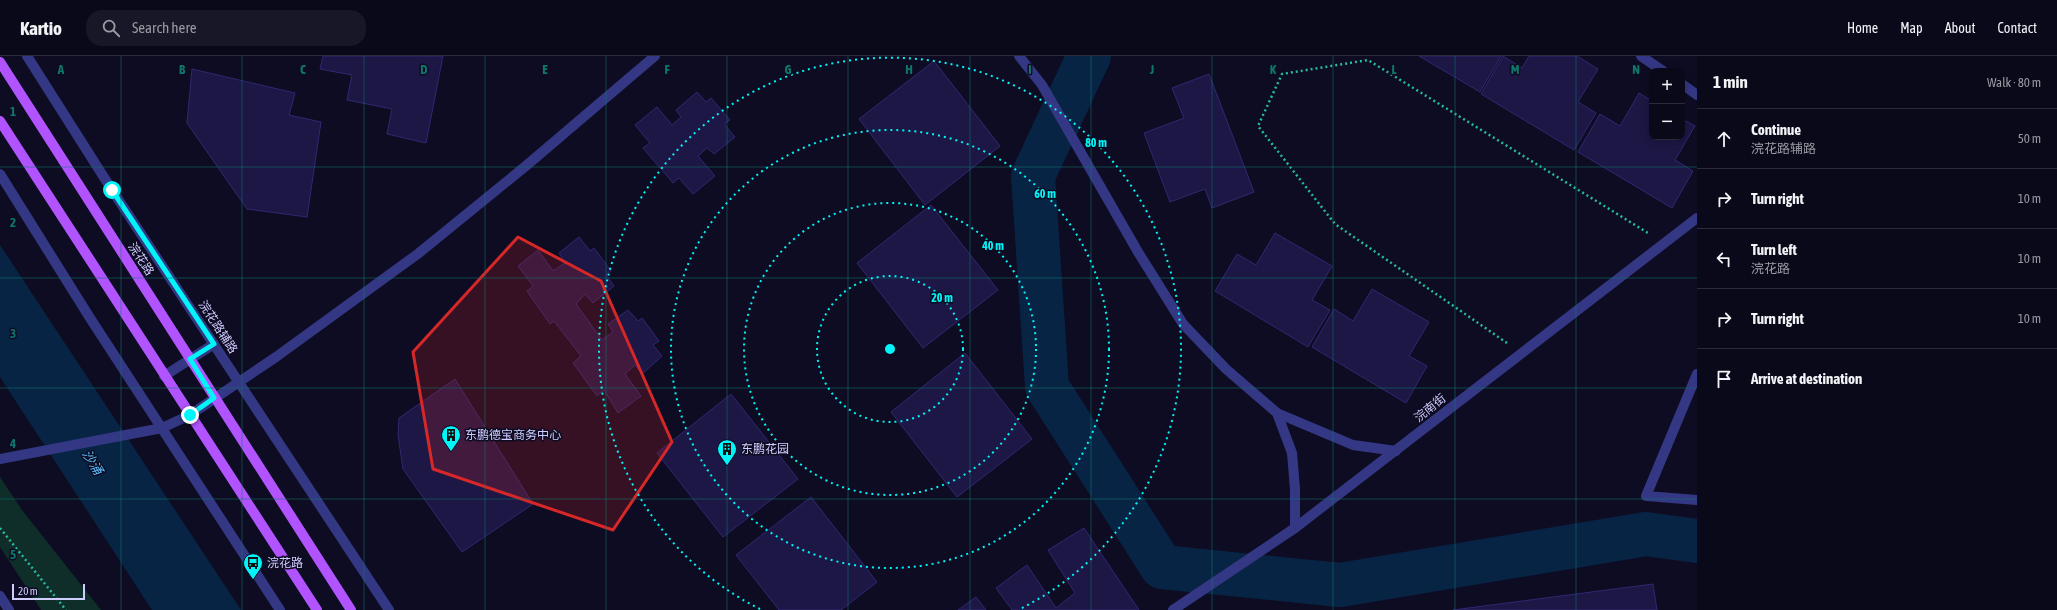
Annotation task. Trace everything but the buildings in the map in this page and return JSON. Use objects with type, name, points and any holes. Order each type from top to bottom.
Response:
[{"type":"main road","name":"浣花路","points":[[0,62],[214,398],[352,610]]},
{"type":"main road","points":[[0,121],[317,610]]},
{"type":"street","name":"浣花路辅路","points":[[27,56],[239,383],[390,610]]},
{"type":"street","points":[[0,460],[162,428],[190,415],[239,383],[419,253],[527,165],[655,56]]},
{"type":"street","points":[[1019,56],[1042,85],[1138,252],[1183,324],[1226,369],[1277,413],[1353,445],[1396,451]]},
{"type":"street","points":[[1640,56],[1658,68]]},
{"type":"street","points":[[1685,86],[1697,95]]},
{"type":"street","points":[[0,174],[280,610]]},
{"type":"street","name":"浣南街","points":[[1173,610],[1295,528],[1396,451],[1520,352],[1697,218]]},
{"type":"street","points":[[164,376],[214,344]]},
{"type":"street","points":[[1697,374],[1646,496],[1697,500]]},
{"type":"street","points":[[1277,413],[1292,453],[1295,489],[1295,528]]},
{"type":"street","points":[[0,596],[9,610]]},
{"type":"path","points":[[1520,352],[1335,224],[1258,126],[1282,74],[1368,60],[1663,243]]},
{"type":"path","points":[[0,528],[66,610]]},
{"type":"highlighted area","points":[[518,237],[601,281],[672,442],[613,530],[433,469],[413,352]]},
{"type":"green space","points":[[0,477],[22,510],[101,610],[41,610],[0,547]]},
{"type":"water","name":"沙涌","points":[[0,245],[241,610],[152,610],[0,377]]},
{"type":"waterway","points":[[1089,56],[1033,176],[1047,387],[1162,567],[1340,585],[1646,534],[1697,541]]},
{"type":"place","name":"东鹏德宝商务中心","points":[[451,452]]},
{"type":"place","name":"东鹏花园","points":[[727,466]]},
{"type":"place","name":"浣花路","points":[[253,580]]},
{"type":"route","points":[[112,190],[214,344],[190,359],[214,398],[190,415]]}]
